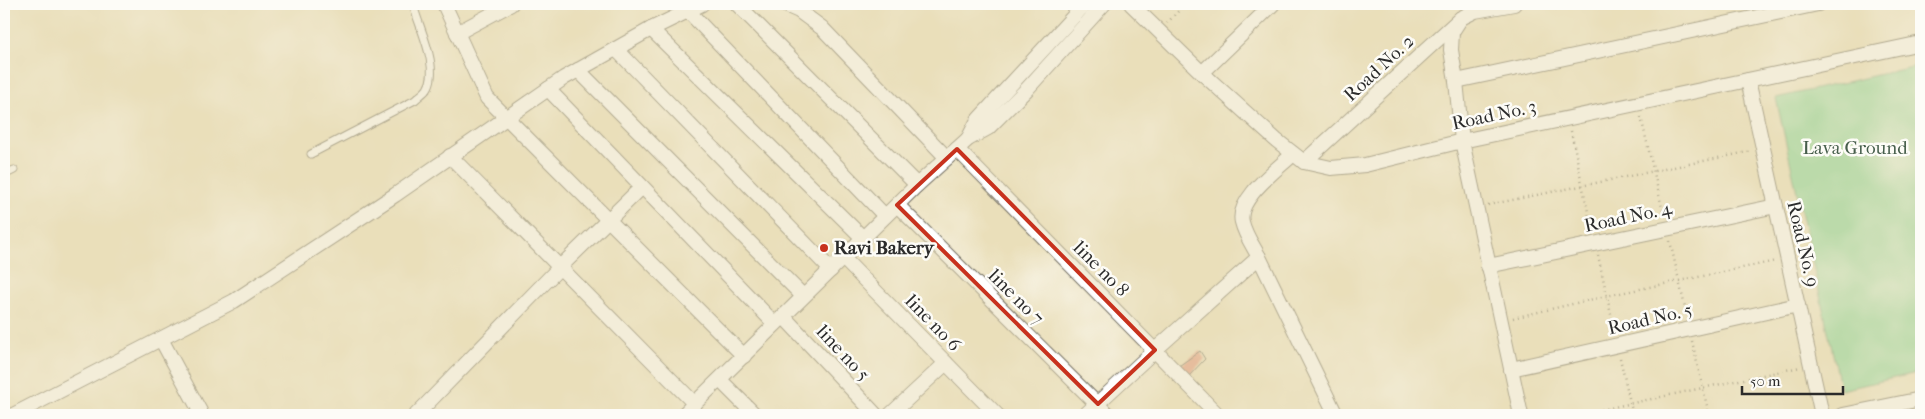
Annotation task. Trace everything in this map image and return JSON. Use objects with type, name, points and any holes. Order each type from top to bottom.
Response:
[{"type":"street","points":[[444,4],[486,98],[744,356]]},
{"type":"street","points":[[457,33],[511,4]]},
{"type":"street","points":[[13,415],[234,301],[548,89],[651,29],[702,4]]},
{"type":"street","points":[[737,4],[918,184]]},
{"type":"street","name":"line no 8","points":[[783,4],[799,11],[822,28],[1155,350],[1218,415]]},
{"type":"street","points":[[968,139],[978,120],[1085,4]]},
{"type":"street","points":[[683,415],[918,184],[968,139],[988,128],[1027,89],[1104,4]]},
{"type":"street","name":"Road No. 3","points":[[1131,4],[1202,73],[1293,154],[1304,162],[1331,168],[1365,165],[1462,141],[1921,44]]},
{"type":"street","points":[[1202,73],[1273,4]]},
{"type":"street","name":"Road No. 2","points":[[1304,162],[1461,18],[1474,11],[1496,5],[1514,4]]},
{"type":"street","points":[[1456,81],[1818,4]]},
{"type":"street","points":[[688,11],[885,216]]},
{"type":"street","points":[[1461,18],[1452,32],[1451,50],[1462,141],[1520,415]]},
{"type":"street","points":[[651,29],[862,237]]},
{"type":"street","points":[[616,49],[831,270]]},
{"type":"street","points":[[578,70],[803,296]]},
{"type":"street","name":"Road No. 9","points":[[1748,80],[1822,415]]},
{"type":"street","name":"line no 5","points":[[548,89],[642,187],[876,415]]},
{"type":"street","points":[[1293,154],[1251,194],[1243,207],[1241,220],[1336,415]]},
{"type":"street","points":[[450,156],[694,403]]},
{"type":"street","points":[[416,415],[560,267],[642,187]]},
{"type":"street","name":"line no 7","points":[[897,205],[1108,415]]},
{"type":"street","name":"Road No. 4","points":[[1488,266],[1776,206]]},
{"type":"street","name":"line no 6","points":[[842,257],[997,415]]},
{"type":"street","points":[[1085,415],[1260,257]]},
{"type":"street","name":"Road No. 5","points":[[1511,369],[1798,306]]},
{"type":"street","points":[[160,339],[202,415]]},
{"type":"street","points":[[890,415],[946,364]]},
{"type":"street","points":[[720,380],[755,415]]},
{"type":"street","points":[[1843,415],[1921,399]]},
{"type":"lane","points":[[311,154],[415,100],[427,89],[432,76],[430,61],[415,11],[415,4]]},
{"type":"lane","points":[[4,175],[14,170]]},
{"type":"path","points":[[1159,31],[1185,4]]},
{"type":"path","points":[[1638,104],[1709,415]]},
{"type":"path","points":[[1568,118],[1633,415]]},
{"type":"path","points":[[1476,208],[1763,148]]},
{"type":"path","points":[[1500,321],[1678,280],[1787,258]]},
{"type":"path","points":[[1577,415],[1811,364]]},
{"type":"highlighted area","points":[[957,149],[1155,350],[1098,404],[897,205]]},
{"type":"green space","name":"Lava Ground","points":[[1921,65],[1921,372],[1841,390],[1776,98]]},
{"type":"building","points":[[1200,351],[1205,359],[1187,378],[1176,368]]},
{"type":"place","name":"Ravi Bakery","points":[[824,248]]}]
